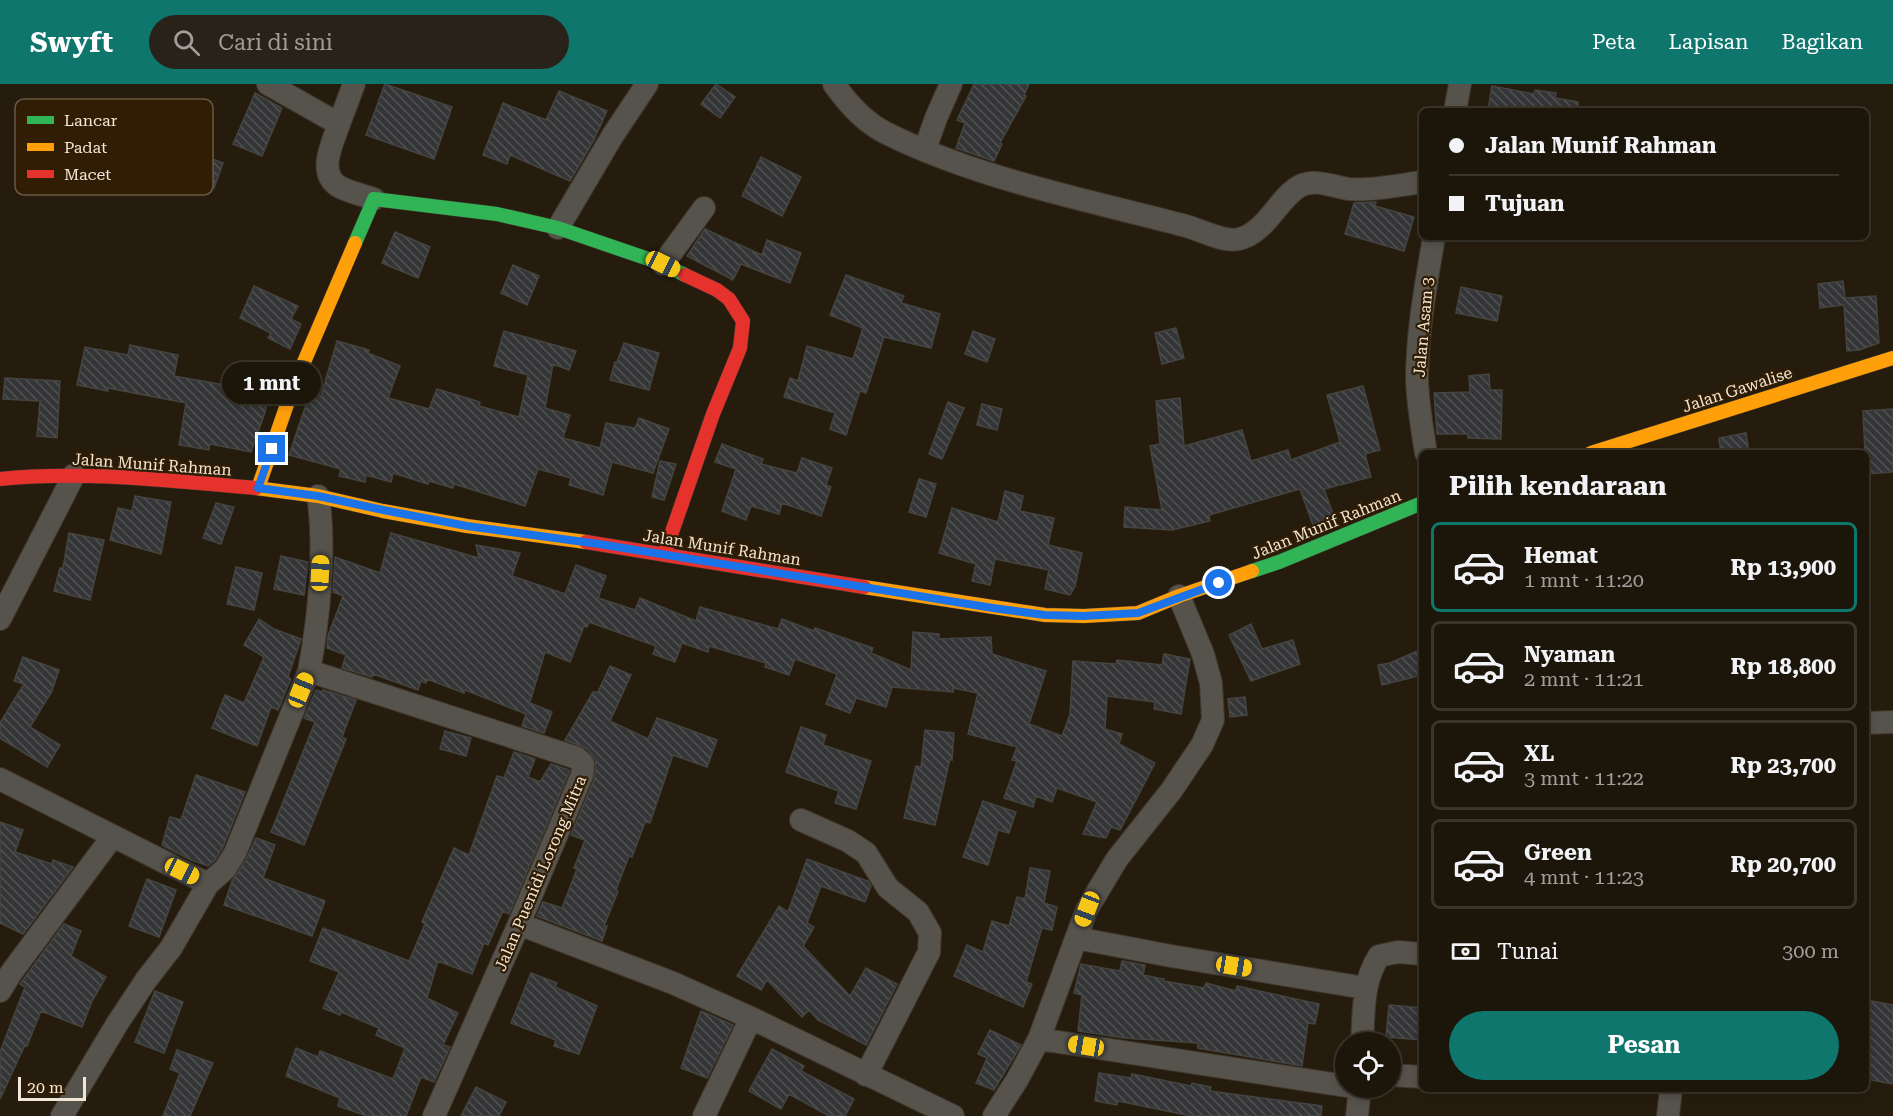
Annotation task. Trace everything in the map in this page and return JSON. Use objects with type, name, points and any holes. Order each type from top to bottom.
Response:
[{"type":"street","points":[[268,84],[339,124]]},
{"type":"street","points":[[354,84],[327,162],[329,175],[337,186],[374,199],[497,214],[558,228],[663,264],[717,290],[729,299],[743,321],[740,348],[713,414],[664,555]]},
{"type":"street","points":[[558,228],[613,135],[648,84]]},
{"type":"street","points":[[834,84],[854,111],[885,133],[954,162],[1050,192],[1188,226],[1219,237],[1239,240],[1258,229],[1301,185],[1318,183],[1351,189],[1419,182]]},
{"type":"street","points":[[926,150],[936,118],[951,84]]},
{"type":"street","points":[[1456,108],[1460,84]]},
{"type":"street","points":[[258,488],[292,390],[374,199]]},
{"type":"street","points":[[663,264],[704,208]]},
{"type":"street","name":"Jalan Asam 3","points":[[1426,450],[1420,415],[1418,369],[1434,240]]},
{"type":"street","name":"Jalan Gawalise","points":[[1601,450],[1893,358]]},
{"type":"street","name":"Jalan Munif Rahman","points":[[0,479],[40,475],[112,476],[258,488],[318,496],[467,526],[1045,615],[1084,616],[1138,613],[1279,562],[1419,504]]},
{"type":"street","points":[[0,619],[74,476]]},
{"type":"street","points":[[62,1116],[93,1062],[140,989],[171,948],[208,884],[225,869],[235,854],[309,671],[315,640],[321,538],[318,496]]},
{"type":"street","points":[[994,1116],[1039,1039],[1087,909],[1117,859],[1171,791],[1202,745],[1213,720],[1211,683],[1203,654],[1179,597]]},
{"type":"street","name":"Jalan Puenidi Lorong Mitra","points":[[309,671],[581,761],[584,769],[519,924],[434,1116]]},
{"type":"street","points":[[1869,723],[1893,722]]},
{"type":"street","points":[[0,779],[208,884]]},
{"type":"street","points":[[801,820],[848,841],[866,853],[888,888],[918,912],[930,933],[928,952],[866,1075]]},
{"type":"street","points":[[0,991],[113,836]]},
{"type":"street","points":[[519,924],[672,983],[751,1018],[952,1116]]},
{"type":"street","points":[[1076,938],[1365,988]]},
{"type":"street","points":[[1363,1032],[1365,988],[1379,956],[1398,952],[1419,954]]},
{"type":"street","points":[[704,1116],[751,1018]]},
{"type":"street","points":[[1039,1039],[1335,1085]]},
{"type":"street","points":[[1401,1076],[1419,1077]]},
{"type":"street","points":[[1668,1116],[1671,1092]]},
{"type":"street","points":[[1356,1098],[1357,1116]]},
{"type":"building","points":[[385,84],[452,107],[434,159],[366,135]]},
{"type":"building","points":[[716,84],[735,97],[720,118],[701,104]]},
{"type":"building","points":[[974,84],[1029,84],[1024,95],[1026,96],[1000,143],[1002,144],[994,161],[956,148],[965,123],[957,120]]},
{"type":"building","points":[[1492,86],[1534,94],[1535,90],[1556,93],[1555,98],[1578,102],[1578,108],[1488,108]]},
{"type":"building","points":[[559,91],[607,111],[594,140],[570,181],[510,155],[507,164],[483,155],[503,103],[546,120]]},
{"type":"building","points":[[255,93],[282,108],[262,156],[233,144]]},
{"type":"building","points":[[761,157],[801,177],[782,216],[742,196]]},
{"type":"building","points":[[213,159],[223,163],[213,188]]},
{"type":"building","points":[[1376,202],[1375,206],[1414,217],[1404,251],[1345,234],[1354,203]]},
{"type":"building","points":[[705,229],[762,255],[767,240],[801,253],[790,283],[741,264],[733,280],[687,256]]},
{"type":"building","points":[[395,232],[430,247],[418,278],[382,263]]},
{"type":"building","points":[[513,265],[539,276],[527,305],[501,293]]},
{"type":"building","points":[[846,275],[904,296],[901,303],[940,314],[931,348],[884,337],[866,393],[860,391],[846,435],[830,429],[835,413],[784,397],[790,378],[798,381],[807,346],[853,359],[863,328],[830,315]]},
{"type":"building","points":[[1843,281],[1845,298],[1876,296],[1879,343],[1859,350],[1847,351],[1844,305],[1820,308],[1818,284]]},
{"type":"building","points":[[254,286],[298,306],[291,319],[301,324],[290,349],[268,338],[271,333],[240,318]]},
{"type":"building","points":[[1461,287],[1502,296],[1497,321],[1456,313]]},
{"type":"building","points":[[1176,328],[1184,358],[1162,364],[1155,333]]},
{"type":"building","points":[[504,331],[576,351],[569,370],[553,364],[545,408],[570,415],[563,438],[600,448],[606,423],[635,428],[639,418],[669,429],[653,473],[612,462],[603,495],[569,485],[571,478],[538,469],[525,506],[454,484],[453,488],[429,481],[428,484],[393,473],[391,482],[366,475],[365,482],[339,476],[341,469],[289,455],[310,393],[321,396],[337,341],[369,350],[368,353],[400,366],[388,398],[429,409],[437,389],[480,402],[479,406],[519,417],[528,375],[494,366]]},
{"type":"building","points":[[973,331],[995,339],[987,362],[965,354]]},
{"type":"building","points":[[624,343],[659,353],[649,390],[610,380]]},
{"type":"building","points":[[130,345],[178,355],[174,376],[230,386],[232,376],[271,384],[265,412],[251,452],[210,444],[209,450],[179,445],[186,403],[108,388],[108,391],[77,385],[85,347],[128,355]]},
{"type":"building","points":[[1489,374],[1490,390],[1502,390],[1501,439],[1468,438],[1468,434],[1437,434],[1434,393],[1470,392],[1469,376]]},
{"type":"building","points":[[5,378],[60,381],[57,438],[37,436],[40,401],[3,399]]},
{"type":"building","points":[[1363,386],[1380,450],[1365,454],[1371,477],[1324,489],[1334,517],[1313,525],[1300,489],[1209,515],[1210,521],[1172,530],[1124,527],[1125,507],[1162,510],[1150,446],[1160,444],[1156,401],[1180,398],[1184,446],[1242,430],[1251,461],[1288,450],[1291,460],[1340,442],[1327,395]]},
{"type":"building","points":[[948,402],[964,408],[942,459],[929,454]]},
{"type":"building","points":[[982,404],[1002,409],[997,430],[977,425]]},
{"type":"building","points":[[1893,409],[1893,472],[1869,474],[1869,450],[1865,450],[1863,411]]},
{"type":"building","points":[[1746,433],[1749,450],[1721,450],[1719,438]]},
{"type":"building","points":[[722,444],[763,459],[761,464],[797,473],[802,458],[832,468],[826,485],[831,487],[821,516],[782,503],[779,514],[751,506],[746,520],[722,511],[736,469],[715,462]]},
{"type":"building","points":[[660,461],[676,464],[664,500],[652,497]]},
{"type":"building","points":[[919,479],[936,484],[926,517],[909,512]]},
{"type":"building","points":[[1005,491],[1023,496],[1020,511],[1054,518],[1048,545],[1082,553],[1075,586],[1070,595],[1045,589],[1049,570],[995,559],[990,585],[972,581],[976,564],[939,553],[952,508],[998,522]]},
{"type":"building","points":[[135,496],[171,502],[161,554],[110,540],[118,508],[132,511]]},
{"type":"building","points":[[216,503],[234,507],[221,544],[203,538]]},
{"type":"building","points":[[69,533],[104,540],[90,600],[54,591],[60,568],[63,568]]},
{"type":"building","points":[[391,533],[479,558],[476,545],[520,553],[512,576],[565,594],[576,565],[606,576],[598,598],[635,610],[640,598],[696,621],[700,607],[778,629],[782,619],[873,648],[871,653],[911,670],[913,632],[939,634],[939,639],[991,637],[992,654],[1046,671],[1029,724],[1062,736],[1070,714],[1073,661],[1116,664],[1117,660],[1162,665],[1164,654],[1190,659],[1181,714],[1154,709],[1155,702],[1107,696],[1105,729],[1122,734],[1119,744],[1155,763],[1120,830],[1111,827],[1106,838],[1083,834],[1097,802],[1057,788],[1052,802],[1036,796],[1033,807],[1004,798],[1017,761],[1012,760],[1017,747],[968,734],[978,693],[953,688],[953,692],[892,687],[886,707],[856,698],[850,713],[826,704],[837,674],[795,659],[789,675],[765,667],[766,663],[709,646],[708,652],[682,643],[675,662],[653,654],[656,646],[589,622],[587,627],[584,626],[570,662],[545,652],[529,705],[530,703],[552,712],[544,733],[522,726],[526,714],[465,690],[464,693],[427,679],[426,683],[421,681],[418,690],[373,674],[372,677],[342,668],[346,655],[327,648],[328,636],[343,596],[333,592],[335,557],[380,573]]},
{"type":"building","points":[[281,556],[308,562],[304,595],[274,589]]},
{"type":"building","points":[[236,567],[262,573],[254,610],[227,604]]},
{"type":"building","points":[[259,619],[274,629],[301,639],[288,677],[291,679],[278,710],[271,707],[257,746],[212,728],[225,695],[244,703],[264,657],[244,645]]},
{"type":"building","points":[[1251,624],[1262,649],[1293,640],[1300,664],[1251,681],[1229,635]]},
{"type":"building","points":[[1419,650],[1419,676],[1382,685],[1378,665],[1390,663]]},
{"type":"building","points":[[23,657],[59,670],[52,691],[30,727],[60,745],[47,767],[0,738],[0,723],[24,684],[14,681]]},
{"type":"building","points":[[610,666],[631,675],[610,721],[648,739],[657,718],[717,740],[707,767],[673,755],[650,823],[645,822],[616,890],[618,891],[604,926],[607,926],[602,941],[537,916],[543,902],[562,908],[577,869],[574,868],[585,840],[571,835],[594,780],[596,760],[586,748],[565,740],[593,692],[598,692]]},
{"type":"building","points":[[316,690],[356,700],[342,737],[346,739],[304,845],[271,832],[315,722],[304,718]]},
{"type":"building","points":[[1245,697],[1247,715],[1230,717],[1228,699]]},
{"type":"building","points":[[801,727],[826,735],[823,745],[871,761],[856,809],[835,803],[839,791],[786,772]]},
{"type":"building","points":[[925,730],[954,733],[952,760],[950,759],[935,825],[904,818],[916,766],[921,767]]},
{"type":"building","points":[[445,731],[471,738],[466,756],[440,749]]},
{"type":"building","points":[[514,752],[535,759],[528,777],[540,782],[551,764],[569,770],[569,772],[509,914],[503,911],[488,945],[484,943],[472,974],[438,961],[427,998],[458,1013],[443,1045],[450,1047],[434,1082],[421,1077],[406,1116],[367,1116],[338,1106],[340,1098],[286,1076],[296,1048],[318,1057],[320,1051],[393,1079],[405,1048],[376,1035],[379,1028],[341,1012],[340,1015],[323,1008],[339,972],[310,961],[323,928],[409,961],[425,924],[422,922],[454,848],[469,855],[497,776],[504,778]]},
{"type":"building","points":[[196,775],[245,792],[223,847],[208,866],[162,845],[170,817],[181,820]]},
{"type":"building","points":[[983,801],[1016,812],[1009,833],[998,830],[988,865],[963,857]]},
{"type":"building","points":[[0,822],[23,830],[15,852],[52,864],[53,860],[73,867],[23,934],[0,923]]},
{"type":"building","points":[[256,838],[275,845],[263,878],[325,901],[312,936],[224,905],[232,881],[246,860]]},
{"type":"building","points":[[807,859],[868,881],[871,886],[865,902],[821,886],[807,923],[814,927],[803,946],[850,996],[866,968],[897,984],[866,1045],[818,1020],[809,1010],[802,1017],[767,980],[761,990],[737,976],[779,906],[788,912]]},
{"type":"building","points":[[1030,868],[1050,871],[1044,903],[1057,907],[1052,930],[1042,928],[1026,982],[1032,984],[1023,1007],[954,976],[967,945],[983,952],[992,921],[1009,926],[1017,897],[1025,899]]},
{"type":"building","points":[[147,879],[176,890],[159,937],[129,926]]},
{"type":"building","points":[[64,924],[81,931],[71,956],[106,977],[92,1001],[82,1027],[41,1011],[27,1046],[25,1045],[0,1099],[0,1052],[25,987],[20,984]]},
{"type":"building","points":[[1122,961],[1145,965],[1143,975],[1164,979],[1164,981],[1204,988],[1206,983],[1236,991],[1237,986],[1319,1004],[1315,1024],[1308,1023],[1302,1066],[1198,1048],[1198,1043],[1125,1038],[1078,1031],[1082,995],[1074,993],[1081,964],[1120,971]]},
{"type":"building","points":[[531,973],[557,983],[555,987],[597,1006],[579,1054],[554,1046],[556,1040],[511,1023]]},
{"type":"building","points":[[155,991],[183,1002],[164,1053],[135,1042]]},
{"type":"building","points":[[1869,1001],[1893,1005],[1893,1084],[1869,1080]]},
{"type":"building","points":[[1389,1005],[1419,1008],[1419,1040],[1401,1038],[1401,1032],[1386,1032]]},
{"type":"building","points":[[701,1011],[733,1025],[707,1078],[681,1068]]},
{"type":"building","points":[[990,1030],[1021,1045],[994,1090],[976,1083],[987,1058],[978,1054]]},
{"type":"building","points":[[772,1049],[804,1066],[801,1071],[854,1099],[845,1116],[829,1116],[789,1094],[781,1109],[749,1091]]},
{"type":"building","points":[[177,1050],[213,1063],[190,1116],[163,1116],[180,1073],[170,1069]]},
{"type":"building","points":[[1099,1073],[1131,1078],[1132,1074],[1191,1086],[1192,1083],[1211,1087],[1210,1091],[1322,1106],[1321,1116],[1191,1116],[1118,1101],[1117,1105],[1095,1101]]},
{"type":"building","points":[[476,1087],[506,1102],[499,1116],[461,1116]]},
{"type":"traffic: fast","points":[[355,243],[374,199],[497,214],[558,228],[663,264],[685,275]]},
{"type":"traffic: fast","points":[[1252,571],[1419,504]]},
{"type":"traffic: slow","points":[[258,488],[292,390],[355,243]]},
{"type":"traffic: slow","points":[[1601,450],[1893,358]]},
{"type":"traffic: slow","points":[[256,488],[318,496],[383,511],[467,526],[586,542]]},
{"type":"traffic: slow","points":[[864,587],[1045,615],[1084,616],[1138,613],[1252,571]]},
{"type":"traffic: jam","points":[[664,555],[713,414],[740,348],[743,321],[729,299],[717,290],[685,275]]},
{"type":"traffic: jam","points":[[0,479],[96,476],[256,488]]},
{"type":"traffic: jam","points":[[586,542],[864,587]]},
{"type":"route","points":[[272,449],[258,488],[318,496],[467,526],[599,544],[993,608],[1045,615],[1084,616],[1138,613],[1219,583]]}]
